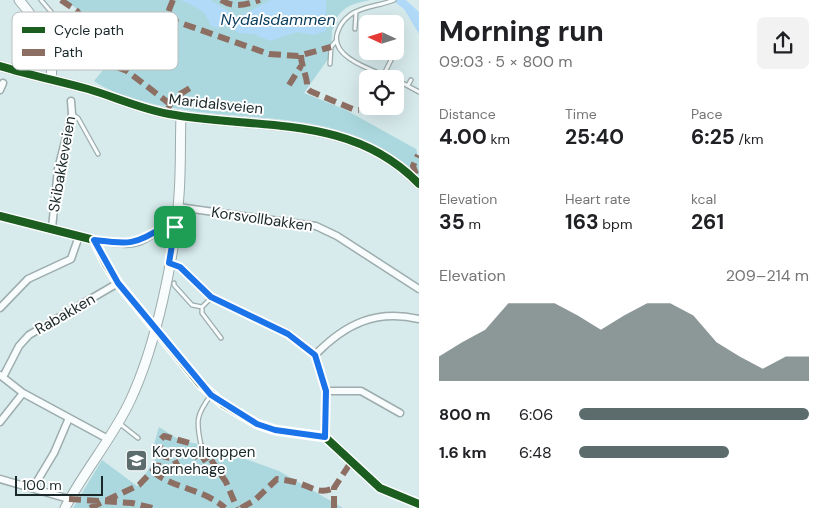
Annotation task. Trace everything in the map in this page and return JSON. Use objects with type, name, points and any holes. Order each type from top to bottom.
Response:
[{"type":"main road","points":[[19,0],[28,12]]},
{"type":"main road","name":"Maridalsveien","points":[[15,70],[181,116],[291,126],[344,138],[380,153],[419,184]]},
{"type":"main road","points":[[51,70],[52,80]]},
{"type":"main road","points":[[65,508],[118,422],[140,377],[155,327],[169,263],[178,207],[181,116]]},
{"type":"street","points":[[0,90],[4,83]]},
{"type":"street","name":"Skibakkeveien","points":[[52,228],[58,169],[72,114],[71,101]]},
{"type":"street","name":"Korsvollbakken","points":[[178,207],[316,226],[337,236],[419,289]]},
{"type":"street","points":[[0,216],[94,240],[124,244],[138,242],[163,227],[175,227]]},
{"type":"street","points":[[0,308],[28,279],[71,259],[79,236]]},
{"type":"street","points":[[94,240],[118,283],[211,395],[257,424],[275,430],[325,437],[380,488],[419,504]]},
{"type":"street","points":[[169,263],[180,267],[211,297],[288,334],[315,355],[326,391],[325,437]]},
{"type":"street","name":"Rabakken","points":[[2,376],[19,346],[29,335],[118,283]]},
{"type":"street","points":[[315,355],[345,331],[371,317],[396,315],[419,319]]},
{"type":"street","points":[[2,376],[23,393],[108,439]]},
{"type":"street","points":[[326,391],[361,391],[400,413]]},
{"type":"street","points":[[0,422],[23,393]]},
{"type":"street","points":[[33,488],[54,453],[69,418]]},
{"type":"street","points":[[0,478],[70,499]]},
{"type":"lane","points":[[41,0],[51,12]]},
{"type":"lane","points":[[375,70],[345,56],[338,48],[337,32],[344,21],[356,12],[392,1]]},
{"type":"lane","points":[[355,29],[356,12]]},
{"type":"lane","points":[[330,64],[331,48],[336,40]]},
{"type":"lane","points":[[386,70],[391,60]]},
{"type":"lane","points":[[408,85],[411,80]]},
{"type":"lane","points":[[404,83],[419,92]]},
{"type":"lane","points":[[72,114],[78,118],[98,154]]},
{"type":"lane","points":[[174,283],[192,305],[202,307]]},
{"type":"lane","points":[[211,297],[202,307],[202,314],[221,338]]},
{"type":"lane","points":[[202,444],[198,417],[200,409],[211,395]]},
{"type":"lane","points":[[118,422],[138,438]]},
{"type":"shaded area","points":[[66,0],[370,0],[347,8],[335,20],[338,22],[332,30],[331,55],[304,93],[344,109],[416,149],[419,159],[419,176],[388,152],[356,136],[321,126],[285,120],[175,108],[139,100],[105,87],[94,81],[103,70],[178,70],[178,12],[79,11]]},
{"type":"shaded area","points":[[159,427],[178,439],[220,450],[279,471],[343,508],[73,508],[102,460],[137,486],[157,457],[153,448]]},
{"type":"water","name":"Nydalsdammen","points":[[181,0],[210,0],[238,17],[271,0],[326,0],[326,31],[315,35],[297,32],[270,41],[254,34],[239,33],[227,25],[218,28],[211,26],[203,12]]},
{"type":"water","points":[[392,0],[406,0],[419,12],[419,34],[404,9]]},
{"type":"marked path","points":[[61,0],[78,12]]},
{"type":"marked path","points":[[168,12],[173,0]]},
{"type":"marked path","points":[[221,0],[226,3],[240,5],[260,0]]},
{"type":"marked path","points":[[178,22],[269,54],[298,56],[331,47]]},
{"type":"marked path","points":[[301,55],[307,88],[310,91],[359,110]]},
{"type":"marked path","points":[[289,85],[301,66]]},
{"type":"marked path","points":[[124,70],[170,104]]},
{"type":"marked path","points":[[168,108],[174,98],[190,88]]},
{"type":"marked path","points":[[416,174],[413,166],[418,155]]},
{"type":"marked path","points":[[90,508],[139,485],[158,465],[161,439],[164,436],[189,443],[200,462],[208,457]]},
{"type":"marked path","points":[[201,445],[226,482],[237,508]]},
{"type":"marked path","points":[[158,455],[174,459],[182,474]]},
{"type":"marked path","points":[[334,508],[334,488],[351,462]]},
{"type":"marked path","points":[[153,472],[162,478],[208,497],[225,508]]},
{"type":"marked path","points":[[241,508],[255,500],[277,479],[296,482],[320,491],[334,488]]},
{"type":"marked path","points":[[69,499],[132,503],[153,508]]},
{"type":"cycle path","points":[[0,66],[12,69]]},
{"type":"cycle path","points":[[15,70],[88,89],[159,112],[202,119],[301,128],[333,135],[363,145],[392,161],[419,184]]},
{"type":"cycle path","points":[[0,216],[94,240],[118,283],[200,384],[223,404],[257,424],[275,430],[325,437],[380,488],[419,504]]},
{"type":"place","name":"Korsvolltoppen barnehage","points":[[136,461]]},
{"type":"route","points":[[163,227],[175,227],[169,263],[180,267],[211,297],[288,334],[315,355],[326,391],[325,437],[275,430],[257,424],[211,395],[118,283],[94,240],[124,244],[138,242],[163,227]]}]
